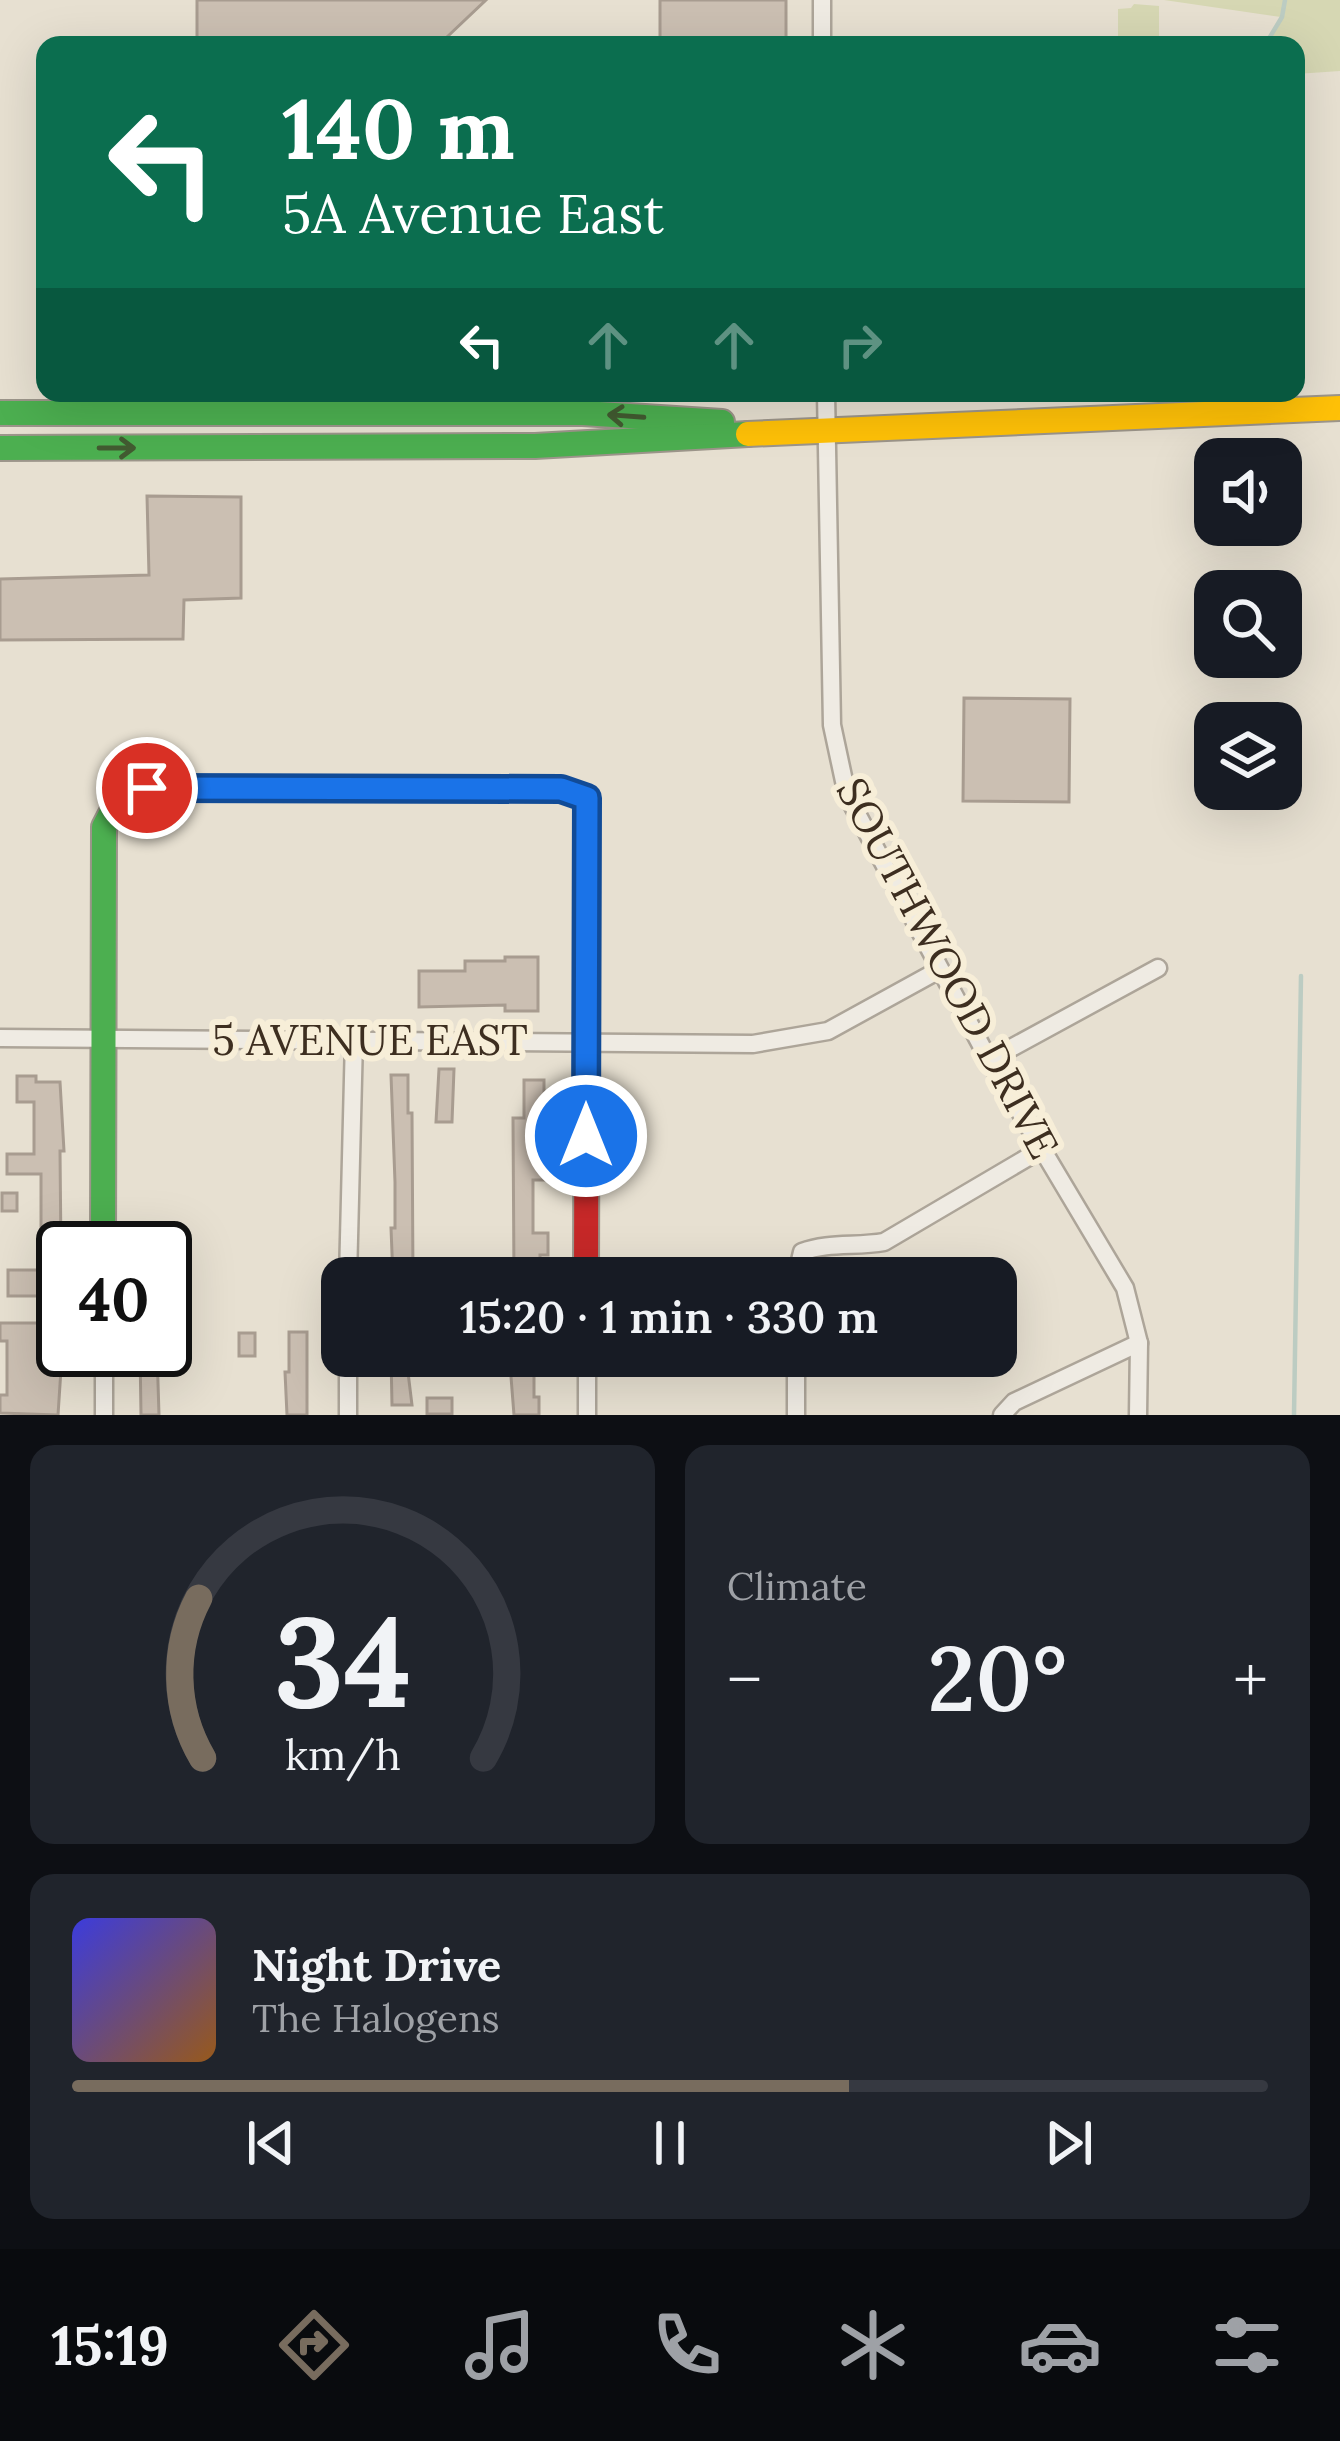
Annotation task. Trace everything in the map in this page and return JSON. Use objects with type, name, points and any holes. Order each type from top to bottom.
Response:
[{"type":"main road","points":[[0,448],[535,446],[1340,408]]},
{"type":"main road","points":[[0,413],[584,413],[826,429]]},
{"type":"main road","points":[[103,1221],[104,827],[117,802],[147,788],[561,789],[587,798],[586,1257]]},
{"type":"street","points":[[822,0],[822,36]]},
{"type":"street","name":"SOUTHWOOD DRIVE","points":[[826,402],[832,725],[847,795],[989,1060],[1125,1288],[1139,1343],[1138,1415]]},
{"type":"street","points":[[989,1060],[1158,968]]},
{"type":"street","name":"5 AVENUE EAST","points":[[0,1038],[753,1044],[828,1031],[939,970]]},
{"type":"street","points":[[349,1257],[354,1039]]},
{"type":"street","points":[[801,1257],[818,1246],[884,1242],[1042,1149]]},
{"type":"street","points":[[1001,1415],[1014,1402],[1139,1343]]},
{"type":"street","points":[[104,1377],[104,1415]]},
{"type":"street","points":[[348,1377],[348,1415]]},
{"type":"street","points":[[587,1377],[587,1415]]},
{"type":"street","points":[[796,1377],[796,1415]]},
{"type":"green space","points":[[1164,0],[1340,0],[1340,71],[1305,73],[1305,36],[1270,36],[1281,17]]},
{"type":"green space","points":[[1134,4],[1159,6],[1159,36],[1118,36],[1118,9]]},
{"type":"building","points":[[197,0],[486,0],[448,36],[197,36]]},
{"type":"building","points":[[660,0],[786,0],[786,36],[660,36]]},
{"type":"building","points":[[147,496],[241,497],[241,598],[184,600],[183,639],[0,640],[0,579],[149,575]]},
{"type":"building","points":[[964,698],[1070,699],[1069,802],[963,801]]},
{"type":"building","points":[[505,957],[538,957],[538,1011],[505,1011],[505,1005],[419,1007],[419,971],[465,971],[465,961],[505,961]]},
{"type":"building","points":[[439,1069],[454,1069],[452,1122],[436,1122]]},
{"type":"building","points":[[391,1075],[408,1075],[413,1257],[392,1257]]},
{"type":"building","points":[[17,1076],[60,1082],[64,1151],[60,1151],[61,1221],[41,1221],[41,1174],[7,1174],[7,1154],[34,1154],[34,1102],[17,1102]]},
{"type":"building","points":[[524,1080],[544,1080],[544,1180],[533,1180],[533,1233],[548,1233],[548,1255],[540,1257],[514,1257],[513,1118],[524,1118]]},
{"type":"building","points":[[2,1193],[17,1193],[17,1211],[2,1211]]},
{"type":"building","points":[[8,1270],[36,1270],[36,1296],[8,1296]]},
{"type":"building","points":[[0,1323],[36,1323],[36,1377],[60,1377],[58,1415],[0,1413],[0,1395],[7,1395],[7,1341],[0,1341]]},
{"type":"building","points":[[289,1332],[307,1332],[307,1415],[287,1415]]},
{"type":"building","points":[[239,1333],[255,1333],[255,1356],[239,1356]]},
{"type":"building","points":[[140,1377],[158,1377],[159,1415],[141,1415]]},
{"type":"building","points":[[391,1377],[409,1377],[412,1405],[392,1405]]},
{"type":"building","points":[[511,1377],[534,1377],[539,1415],[514,1415]]},
{"type":"building","points":[[427,1398],[452,1398],[452,1414],[427,1414]]},
{"type":"waterway","points":[[1270,36],[1285,0]]},
{"type":"waterway","points":[[1294,1415],[1301,976]]},
{"type":"traffic: fast","points":[[0,413],[583,413],[722,422]]},
{"type":"traffic: fast","points":[[0,448],[535,446],[748,434]]},
{"type":"traffic: fast","points":[[103,1221],[104,827],[117,802],[147,788],[561,789],[587,798],[587,913]]},
{"type":"traffic: slow","points":[[748,434],[1340,408]]},
{"type":"traffic: jam","points":[[586,1257],[587,913]]},
{"type":"route","points":[[147,788],[561,789],[587,798],[586,1136]]}]
